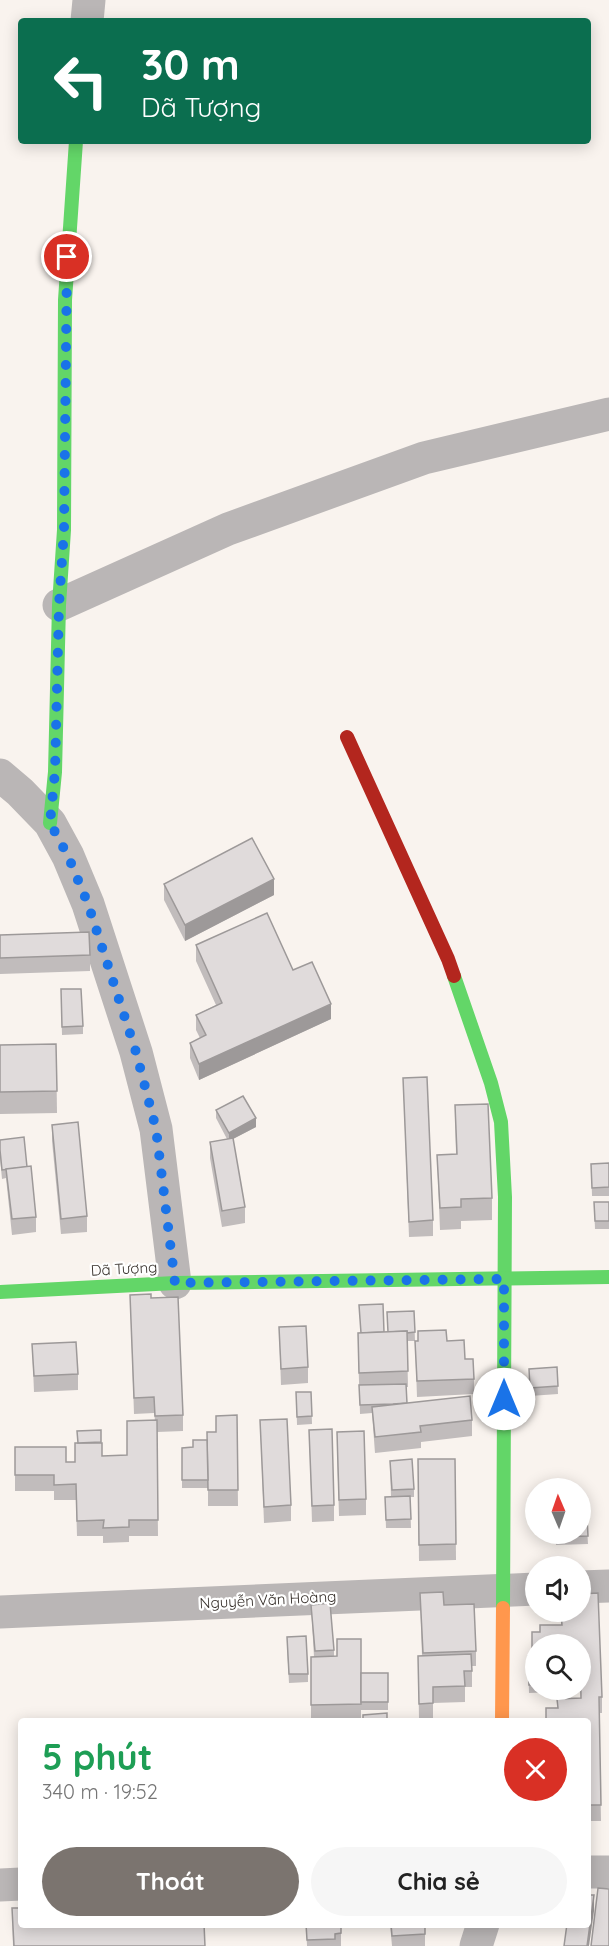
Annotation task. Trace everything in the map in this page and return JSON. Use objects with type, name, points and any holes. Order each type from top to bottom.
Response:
[{"type":"street","points":[[87,18],[89,0]]},
{"type":"street","points":[[50,823],[55,772],[59,605],[64,530],[68,236],[76,144]]},
{"type":"street","points":[[59,605],[228,529],[424,458],[609,414]]},
{"type":"street","points":[[347,737],[448,959],[491,1083],[501,1122],[505,1197],[502,1718]]},
{"type":"street","points":[[0,775],[50,823],[68,856],[88,904],[136,1052],[156,1129],[175,1283]]},
{"type":"street","name":"Dã Tượng","points":[[0,1292],[175,1283],[609,1277]]},
{"type":"street","points":[[591,1587],[609,1586]]},
{"type":"street","name":"Nguyễn Văn Hoàng","points":[[0,1612],[525,1589]]},
{"type":"street","points":[[591,1872],[609,1872]]},
{"type":"street","points":[[0,1885],[18,1884]]},
{"type":"street","points":[[476,1946],[482,1928]]},
{"type":"building","points":[[252,838],[274,879],[185,925],[164,884]]},
{"type":"building","points":[[267,913],[293,970],[312,962],[331,1004],[199,1064],[190,1043],[206,1035],[196,1015],[222,1003],[196,945]]},
{"type":"building","points":[[89,932],[90,955],[0,958],[0,935]]},
{"type":"building","points":[[61,989],[81,989],[83,1026],[62,1027]]},
{"type":"building","points":[[56,1044],[57,1091],[0,1092],[0,1045]]},
{"type":"building","points":[[427,1077],[433,1220],[409,1222],[403,1078]]},
{"type":"building","points":[[243,1096],[256,1118],[229,1133],[216,1110]]},
{"type":"building","points":[[488,1104],[492,1198],[461,1199],[461,1207],[440,1208],[437,1155],[457,1154],[455,1105]]},
{"type":"building","points":[[78,1122],[87,1216],[61,1219],[52,1125]]},
{"type":"building","points":[[24,1137],[27,1167],[2,1170],[0,1140]]},
{"type":"building","points":[[233,1138],[245,1207],[222,1211],[210,1142]]},
{"type":"building","points":[[609,1163],[609,1187],[592,1188],[591,1164]]},
{"type":"building","points":[[31,1166],[36,1217],[12,1219],[6,1169]]},
{"type":"building","points":[[594,1202],[609,1202],[609,1221],[595,1221]]},
{"type":"building","points":[[151,1294],[151,1298],[178,1297],[183,1415],[155,1416],[154,1397],[134,1398],[130,1295]]},
{"type":"building","points":[[383,1304],[384,1332],[361,1333],[359,1305]]},
{"type":"building","points":[[414,1311],[415,1332],[388,1332],[387,1312]]},
{"type":"building","points":[[306,1326],[308,1367],[281,1369],[279,1327]]},
{"type":"building","points":[[446,1330],[447,1341],[464,1340],[465,1359],[473,1359],[474,1379],[417,1381],[415,1341],[418,1341],[418,1331]]},
{"type":"building","points":[[407,1331],[408,1371],[359,1373],[358,1333]]},
{"type":"building","points":[[76,1342],[78,1374],[34,1376],[32,1344]]},
{"type":"building","points":[[557,1367],[558,1386],[530,1388],[529,1369]]},
{"type":"building","points":[[406,1384],[407,1403],[360,1405],[359,1385]]},
{"type":"building","points":[[296,1392],[311,1392],[312,1416],[297,1417]]},
{"type":"building","points":[[470,1396],[472,1420],[420,1426],[421,1432],[375,1437],[372,1407]]},
{"type":"building","points":[[237,1415],[238,1490],[208,1490],[207,1432],[216,1432],[216,1416]]},
{"type":"building","points":[[287,1419],[291,1505],[264,1507],[260,1420]]},
{"type":"building","points":[[157,1420],[158,1520],[129,1520],[129,1527],[103,1528],[104,1520],[77,1521],[76,1484],[54,1485],[54,1475],[15,1475],[15,1447],[66,1447],[66,1462],[75,1462],[75,1443],[102,1443],[102,1456],[127,1455],[127,1421]]},
{"type":"building","points":[[332,1429],[334,1505],[312,1506],[309,1430]]},
{"type":"building","points":[[101,1430],[101,1442],[78,1443],[77,1431]]},
{"type":"building","points":[[364,1431],[366,1499],[339,1500],[337,1432]]},
{"type":"building","points":[[193,1440],[207,1440],[208,1480],[182,1480],[182,1448],[193,1447]]},
{"type":"building","points":[[412,1459],[414,1489],[392,1490],[390,1461]]},
{"type":"building","points":[[418,1459],[455,1459],[456,1544],[419,1545]]},
{"type":"building","points":[[410,1496],[411,1519],[386,1520],[385,1497]]},
{"type":"building","points":[[443,1592],[444,1605],[474,1604],[476,1651],[423,1653],[420,1593]]},
{"type":"building","points":[[591,1593],[598,1593],[602,1697],[599,1697],[601,1805],[591,1805],[591,1718],[546,1718],[546,1708],[558,1708],[557,1700],[591,1700],[591,1634],[532,1634],[532,1632],[540,1632],[540,1625],[562,1625],[562,1622],[591,1622]]},
{"type":"building","points":[[330,1603],[334,1650],[315,1651],[311,1605]]},
{"type":"building","points":[[306,1636],[308,1674],[289,1674],[287,1637]]},
{"type":"building","points":[[337,1639],[361,1639],[361,1704],[311,1705],[311,1657],[337,1656]]},
{"type":"building","points":[[471,1654],[472,1671],[464,1671],[465,1686],[433,1687],[433,1703],[419,1704],[418,1656]]},
{"type":"building","points":[[361,1673],[388,1673],[388,1702],[361,1702]]},
{"type":"building","points":[[387,1713],[387,1718],[363,1718],[363,1715]]},
{"type":"building","points":[[598,1888],[609,1889],[609,1946],[591,1946]]},
{"type":"building","points":[[591,1895],[594,1895],[591,1917]]},
{"type":"building","points":[[12,1908],[18,1908],[18,1928],[204,1928],[205,1946],[14,1946]]},
{"type":"building","points":[[306,1928],[341,1928],[341,1933],[335,1934],[335,1939],[307,1940]]},
{"type":"building","points":[[391,1928],[425,1928],[425,1934],[392,1936]]},
{"type":"building","points":[[566,1928],[589,1928],[587,1946],[564,1946]]},
{"type":"traffic: fast","points":[[50,823],[55,772],[59,605],[64,530],[65,300],[76,144]]},
{"type":"traffic: fast","points":[[454,976],[491,1083],[501,1122],[505,1197],[503,1608]]},
{"type":"traffic: fast","points":[[0,1292],[175,1283],[609,1277]]},
{"type":"traffic: slow","points":[[502,1718],[503,1608]]},
{"type":"traffic: jam","points":[[347,737],[454,976]]},
{"type":"route","points":[[67,257],[64,530],[59,605],[55,772],[50,823],[68,856],[88,904],[136,1052],[156,1129],[175,1283],[504,1279],[504,1399]]}]
